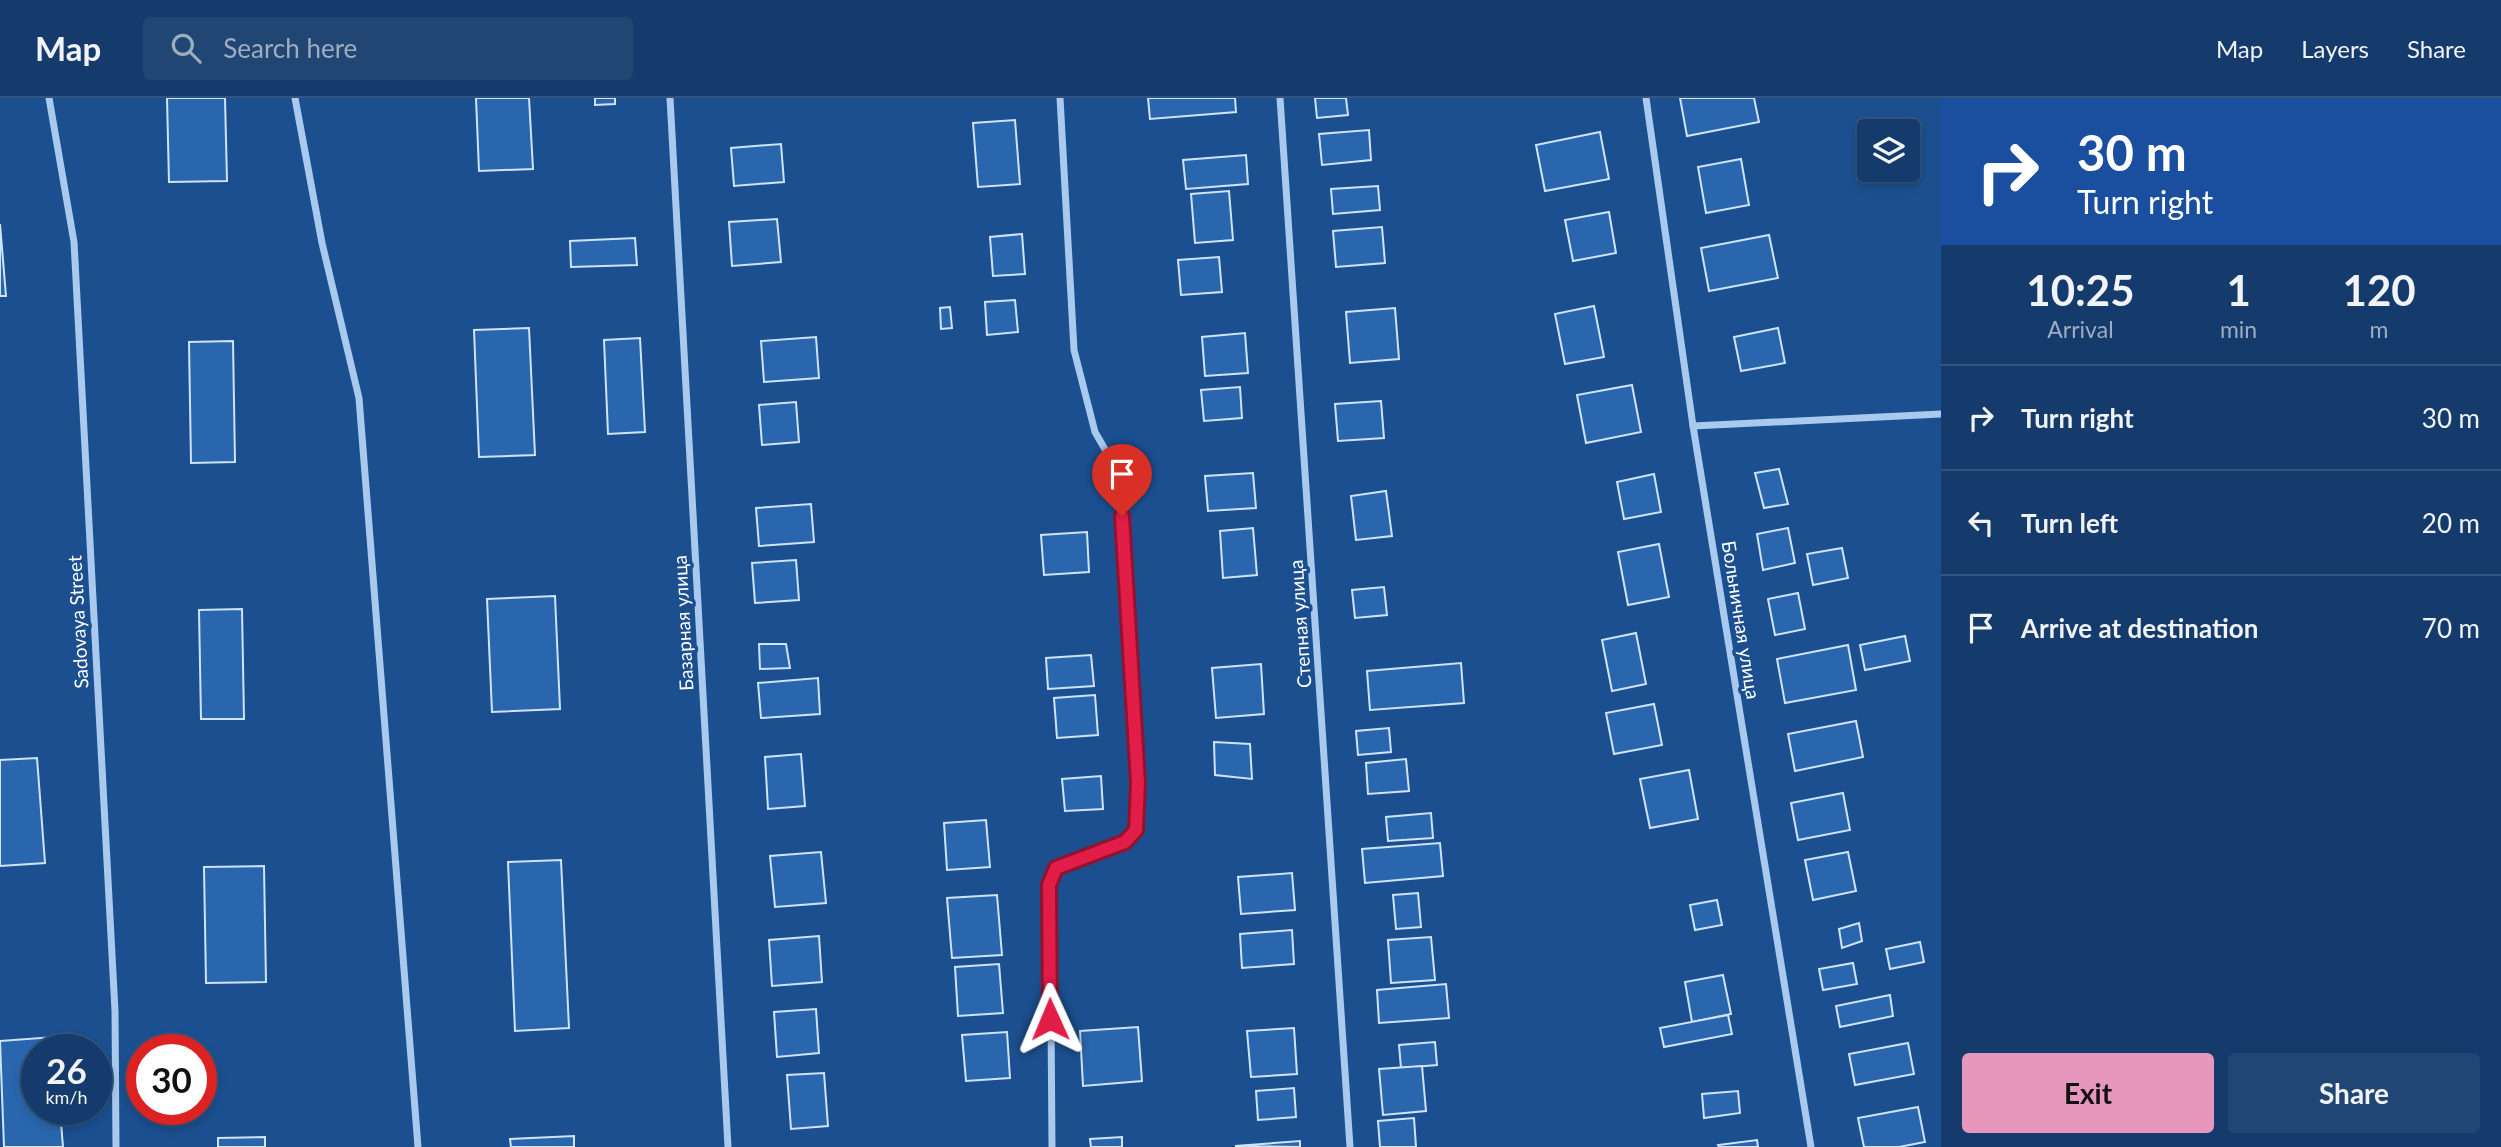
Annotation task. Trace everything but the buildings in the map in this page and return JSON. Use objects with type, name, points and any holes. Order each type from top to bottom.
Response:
[{"type":"street","name":"Sadovaya Street","points":[[49,98],[74,242],[115,1011],[116,1147]]},
{"type":"street","points":[[295,98],[322,243],[359,398],[418,1147]]},
{"type":"street","name":"Базарная улица","points":[[670,98],[728,1147]]},
{"type":"street","points":[[1052,1147],[1049,885],[1056,868],[1125,842],[1136,830],[1139,811],[1120,491],[1110,458],[1095,432],[1074,350],[1060,98]]},
{"type":"street","name":"Степная улица","points":[[1280,98],[1350,1147]]},
{"type":"street","name":"Больничная улица","points":[[1646,98],[1693,426],[1811,1147]]},
{"type":"street","points":[[1693,426],[1941,414]]},
{"type":"route","points":[[1050,1019],[1049,885],[1056,868],[1125,842],[1136,830],[1139,811],[1122,516]]}]
